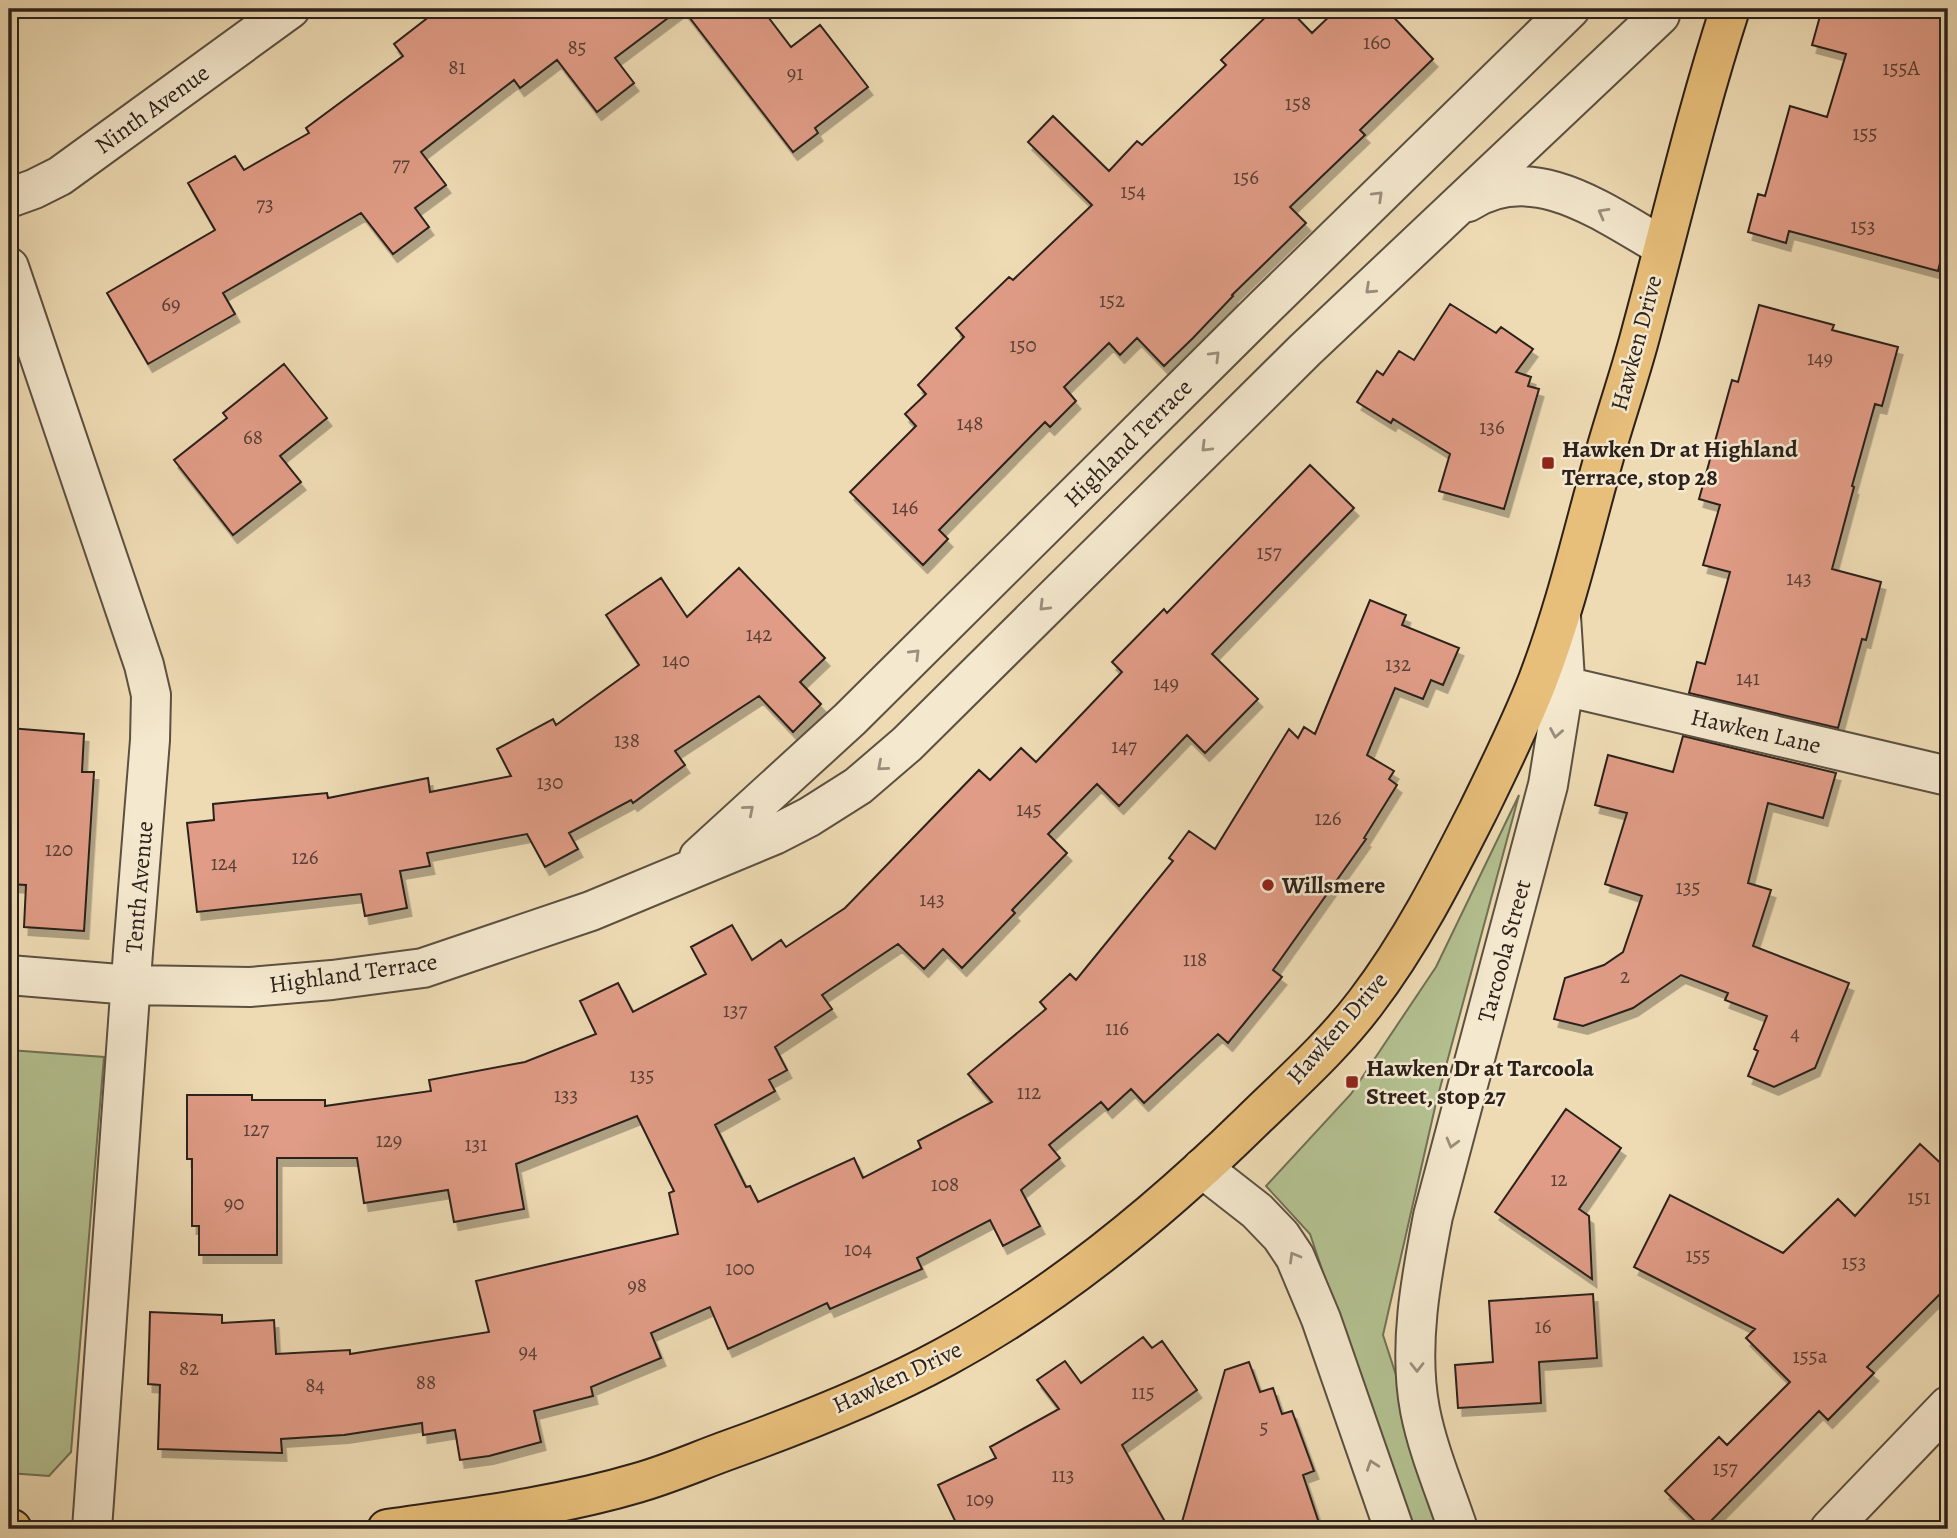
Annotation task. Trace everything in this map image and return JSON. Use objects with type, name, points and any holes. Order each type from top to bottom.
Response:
[{"type":"main road","name":"Hawken Drive","points":[[387,1529],[512,1511],[637,1483],[784,1430],[910,1375],[967,1344],[1048,1294],[1121,1238],[1202,1168],[1333,1041],[1391,966],[1443,880],[1499,768],[1539,678],[1560,616],[1642,331],[1662,246],[1730,9]]},
{"type":"street","name":"Ninth Avenue","points":[[9,198],[60,176],[290,9]]},
{"type":"street","name":"Highland Terrace","points":[[682,874],[737,820],[850,719],[1253,318],[1570,9]]},
{"type":"street","name":"Highland Terrace","points":[[9,975],[131,985],[210,987],[286,985],[423,968],[591,911],[774,835],[808,817],[877,771],[942,710],[988,661],[1295,359],[1660,15]]},
{"type":"street","name":"Highland Terrace","points":[[1437,225],[1486,193],[1503,188],[1542,187],[1590,206],[1662,246]]},
{"type":"street","name":"Tenth Avenue","points":[[9,267],[144,665],[151,695],[147,786],[92,1529]]},
{"type":"street","name":"Tarcoola Street","points":[[1458,1529],[1423,1425],[1417,1393],[1417,1344],[1422,1281],[1433,1216],[1548,785],[1564,686],[1560,616]]},
{"type":"street","name":"Hawken Lane","points":[[1564,686],[1948,776]]},
{"type":"street","points":[[1202,1168],[1265,1218],[1295,1257],[1321,1319],[1394,1529]]},
{"type":"street","points":[[1830,1529],[1948,1406]]},
{"type":"green space","points":[[1519,795],[1436,1103],[1383,1335],[1446,1529],[1410,1529],[1310,1234],[1266,1186],[1351,1094],[1436,967]]},
{"type":"green space","points":[[9,1050],[104,1057],[71,1452],[49,1476],[9,1473]]},
{"type":"building","points":[[439,9],[680,9],[615,58],[634,83],[597,112],[557,60],[520,88],[514,80],[421,152],[446,185],[415,208],[429,227],[393,254],[361,213],[223,293],[235,314],[148,364],[107,293],[215,230],[188,183],[235,156],[244,170],[309,133],[306,128],[403,56],[394,44]]},
{"type":"building","points":[[683,9],[762,9],[791,47],[820,25],[868,87],[815,128],[818,133],[793,152]]},
{"type":"building","points":[[1274,9],[1289,9],[1312,33],[1337,9],[1386,9],[1433,59],[1360,130],[1365,135],[1290,207],[1306,223],[1232,295],[1193,338],[1164,366],[1137,338],[1120,355],[1109,343],[1064,387],[1076,401],[1050,427],[1045,422],[939,530],[948,539],[923,565],[850,492],[916,426],[905,414],[926,394],[918,385],[964,337],[956,328],[1009,277],[1013,280],[1092,205],[1028,142],[1053,116],[1109,171],[1137,141],[1142,145],[1226,65],[1221,60]]},
{"type":"building","points":[[1822,9],[1948,9],[1948,231],[1938,271],[1789,231],[1786,243],[1748,232],[1758,194],[1765,196],[1790,106],[1827,117],[1846,54],[1812,45]]},
{"type":"building","points":[[1450,304],[1496,333],[1501,327],[1533,349],[1516,372],[1531,377],[1528,386],[1539,389],[1504,509],[1439,491],[1450,454],[1393,419],[1391,423],[1357,402],[1377,371],[1383,375],[1399,351],[1414,360]]},
{"type":"building","points":[[1759,305],[1834,325],[1832,330],[1898,347],[1882,406],[1875,404],[1832,569],[1881,582],[1866,640],[1862,639],[1838,728],[1689,693],[1697,662],[1705,664],[1730,572],[1703,565],[1720,505],[1699,499],[1732,380],[1738,382]]},
{"type":"building","points":[[284,364],[327,418],[280,456],[301,482],[233,535],[174,460],[227,418],[223,413]]},
{"type":"building","points":[[1310,465],[1354,508],[1212,654],[1258,699],[1205,753],[1187,735],[1119,806],[1097,784],[1048,834],[1067,853],[1012,910],[1015,913],[962,968],[943,949],[924,969],[898,944],[822,995],[832,1009],[775,1047],[787,1070],[769,1080],[775,1091],[715,1125],[746,1187],[750,1186],[758,1202],[854,1158],[863,1178],[921,1148],[918,1141],[992,1102],[968,1074],[1046,1009],[1040,1002],[1070,974],[1076,980],[1173,861],[1169,858],[1189,831],[1215,849],[1289,729],[1298,738],[1304,727],[1315,734],[1370,600],[1406,615],[1402,625],[1459,648],[1443,685],[1431,680],[1423,699],[1395,688],[1367,755],[1394,771],[1389,779],[1397,785],[1364,838],[1366,839],[1273,970],[1282,977],[1228,1043],[1218,1034],[1144,1103],[1131,1089],[1108,1110],[1101,1102],[1049,1145],[1060,1158],[1021,1190],[1040,1226],[1003,1246],[990,1220],[917,1258],[922,1269],[830,1309],[827,1303],[728,1349],[710,1307],[651,1333],[661,1358],[591,1387],[593,1396],[534,1411],[541,1442],[489,1456],[460,1460],[455,1430],[423,1435],[422,1423],[344,1435],[281,1439],[282,1453],[158,1449],[160,1385],[148,1384],[150,1312],[222,1315],[222,1323],[274,1320],[276,1354],[350,1350],[350,1354],[489,1332],[476,1281],[678,1234],[669,1193],[674,1191],[637,1116],[516,1164],[524,1209],[454,1222],[448,1190],[364,1203],[357,1158],[277,1158],[277,1255],[199,1255],[199,1226],[192,1226],[192,1159],[187,1159],[187,1095],[252,1095],[252,1100],[325,1100],[325,1106],[431,1091],[429,1080],[525,1062],[596,1034],[580,1001],[618,983],[633,1012],[706,974],[691,947],[732,925],[752,960],[781,940],[786,947],[845,908],[979,770],[990,780],[1021,748],[1036,762],[1122,672],[1112,662],[1164,609],[1167,613]]},
{"type":"building","points":[[739,568],[825,658],[800,682],[821,704],[793,732],[759,696],[675,751],[685,765],[633,803],[631,800],[569,833],[578,849],[545,867],[527,834],[427,853],[430,866],[400,871],[407,908],[365,916],[361,894],[197,912],[187,823],[214,820],[213,804],[327,793],[328,798],[428,778],[430,792],[511,776],[497,749],[553,719],[556,725],[639,665],[606,615],[661,578],[687,617]]},
{"type":"building","points":[[9,728],[84,734],[82,772],[94,772],[84,931],[24,927],[26,885],[9,884]]},
{"type":"building","points":[[1683,736],[1836,773],[1823,818],[1768,803],[1748,883],[1771,890],[1753,946],[1849,983],[1815,1068],[1774,1087],[1748,1076],[1758,1051],[1754,1049],[1767,1016],[1725,1000],[1728,993],[1681,975],[1633,1008],[1583,1026],[1554,1019],[1565,978],[1604,965],[1623,952],[1642,896],[1605,884],[1627,813],[1595,805],[1608,755],[1673,772]]},
{"type":"building","points":[[1566,1109],[1621,1148],[1579,1209],[1589,1216],[1592,1279],[1495,1212]]},
{"type":"building","points":[[1920,1144],[1948,1170],[1948,1286],[1867,1367],[1874,1373],[1828,1420],[1819,1411],[1703,1529],[1665,1491],[1719,1437],[1727,1445],[1790,1382],[1746,1338],[1755,1329],[1634,1267],[1670,1195],[1783,1253],[1838,1199],[1855,1216]]},
{"type":"building","points":[[1593,1294],[1597,1358],[1539,1362],[1541,1403],[1458,1408],[1455,1365],[1493,1362],[1489,1301]]},
{"type":"building","points":[[1143,1337],[1152,1348],[1162,1341],[1197,1390],[1122,1445],[1169,1529],[959,1529],[938,1485],[996,1458],[990,1447],[1059,1409],[1037,1380],[1065,1361],[1081,1383]]},
{"type":"building","points":[[1249,1362],[1260,1392],[1273,1388],[1282,1414],[1292,1411],[1314,1471],[1303,1475],[1321,1529],[1180,1529],[1225,1370]]},
{"type":"place","name":"Hawken Dr at Highland Terrace, stop 28","points":[[1548,463]]},
{"type":"place","name":"Willsmere","points":[[1268,885]]},
{"type":"place","name":"Hawken Dr at Tarcoola Street, stop 27","points":[[1352,1082]]}]
